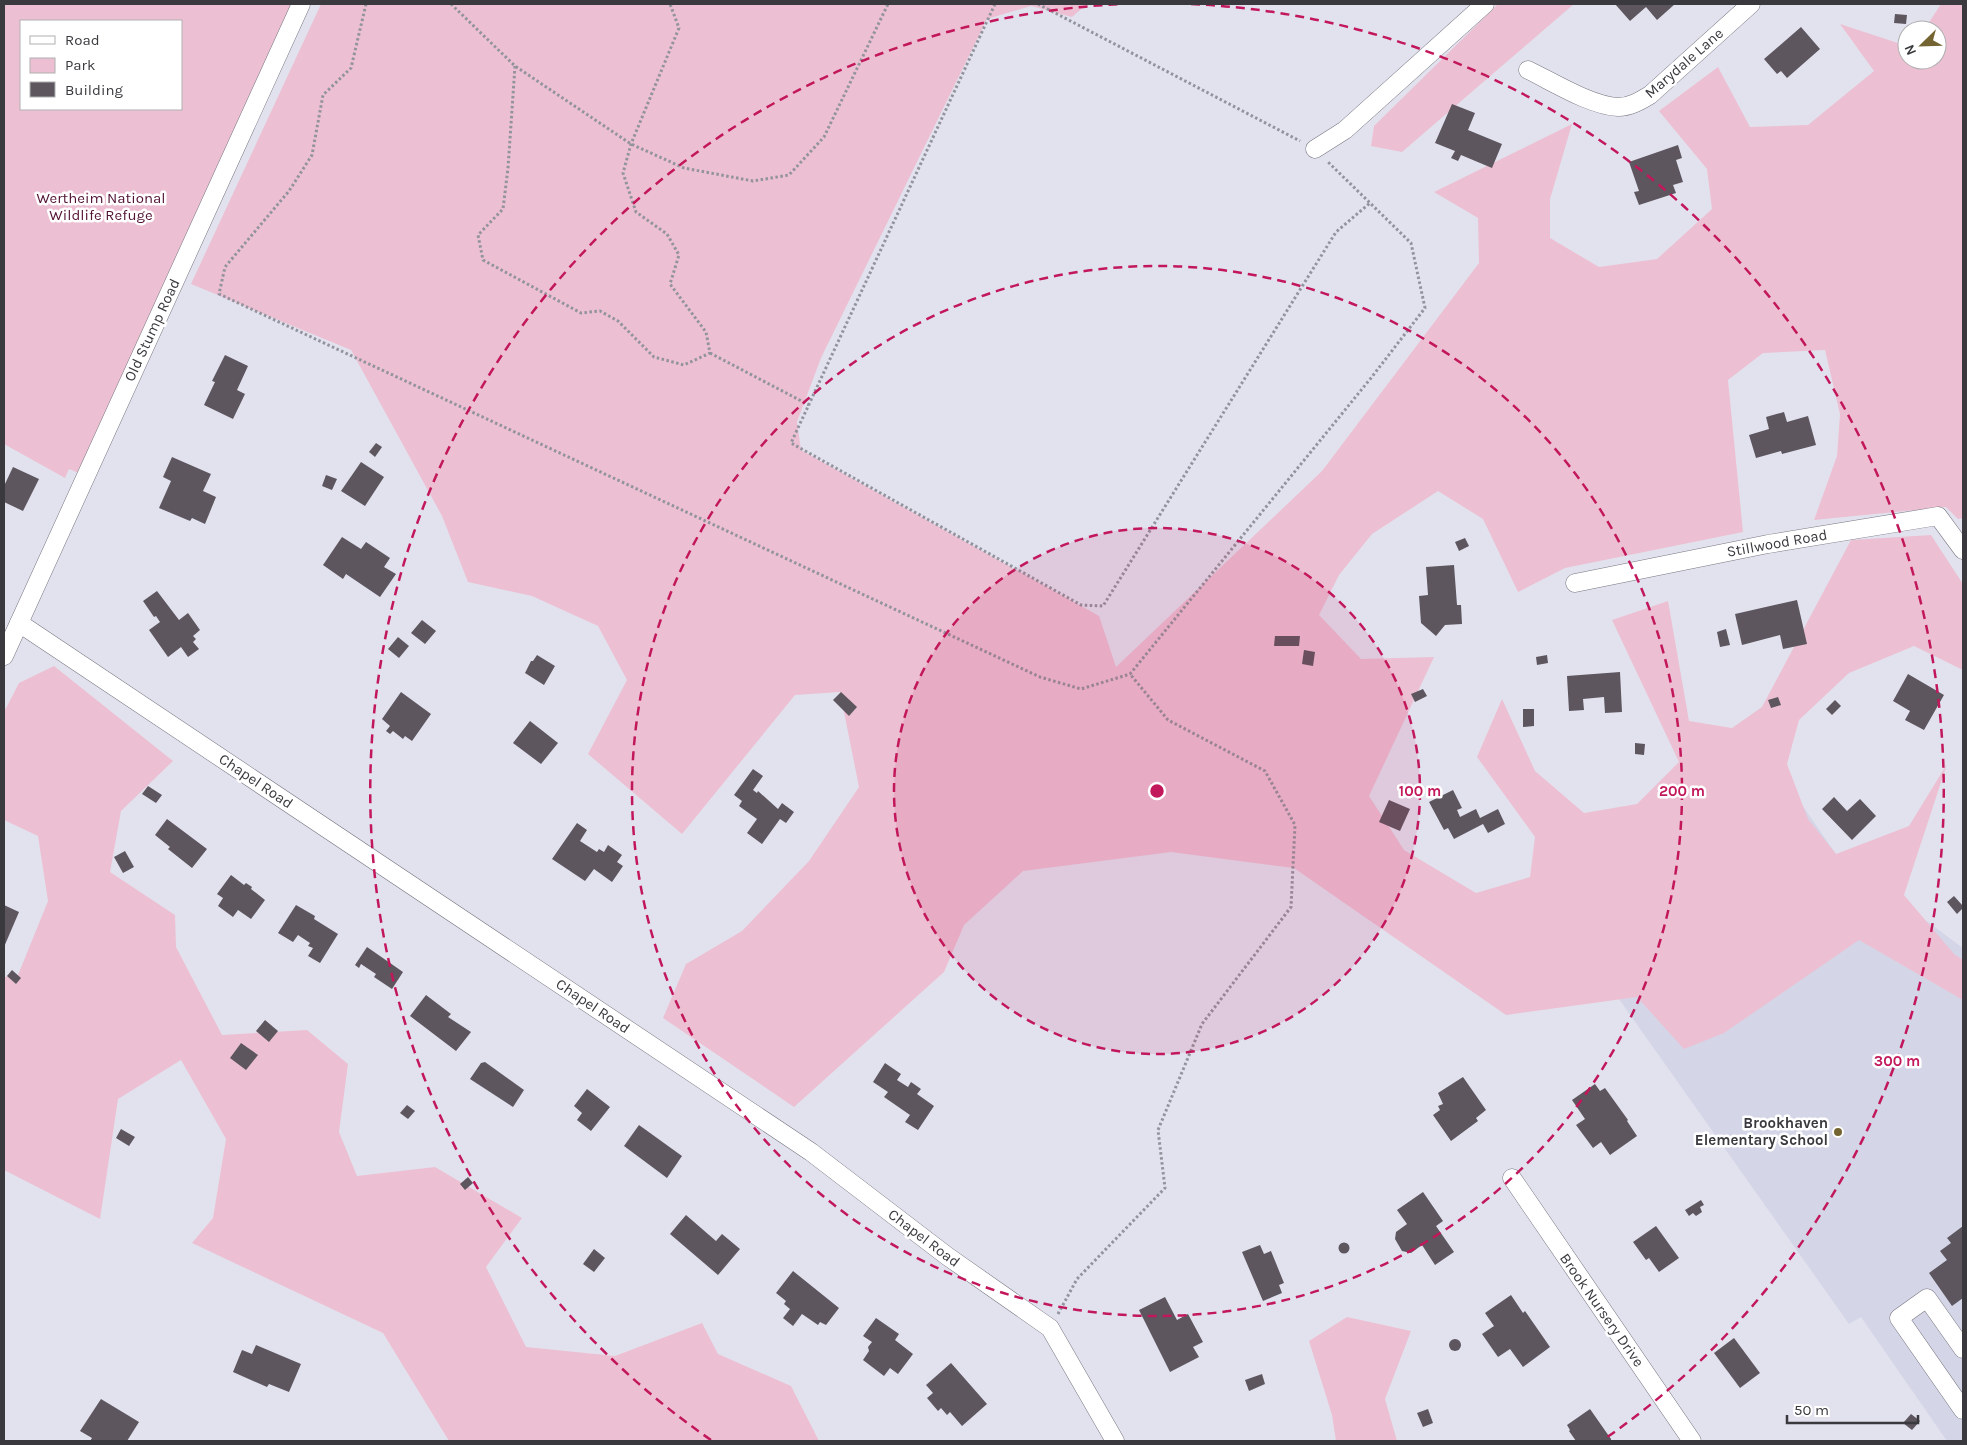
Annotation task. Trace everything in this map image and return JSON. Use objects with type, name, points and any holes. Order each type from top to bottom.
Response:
[{"type":"street","name":"Old Stump Road","points":[[4,656],[301,4]]},
{"type":"street","points":[[1315,149],[1346,130],[1485,4]]},
{"type":"street","name":"Marydale Lane","points":[[1528,70],[1599,104],[1619,107],[1638,103],[1650,95],[1751,4]]},
{"type":"street","name":"Stillwood Road","points":[[1575,583],[1768,544],[1938,516],[1963,550]]},
{"type":"street","name":"Chapel Road","points":[[19,623],[811,1152],[947,1256],[1050,1328],[1115,1441]]},
{"type":"street","name":"Brook Nursery Drive","points":[[1512,1178],[1692,1441]]},
{"type":"street","points":[[1963,1349],[1927,1298],[1899,1318],[1963,1410]]},
{"type":"path","points":[[366,4],[351,68],[323,95],[312,155],[289,191],[225,267],[220,294],[1040,677],[1081,689],[1130,674],[1371,378],[1425,308],[1412,243],[1315,149],[1038,4]]},
{"type":"path","points":[[451,4],[515,66],[631,144],[684,168],[754,180],[789,175],[824,137],[888,4]]},
{"type":"path","points":[[670,4],[680,28],[631,144],[623,173],[636,212],[667,234],[679,255],[670,284],[706,332],[710,352]]},
{"type":"path","points":[[995,4],[791,443],[1081,605],[1103,606],[1336,232],[1370,202]]},
{"type":"path","points":[[515,66],[508,168],[503,209],[478,236],[483,260],[580,313],[600,311],[618,321],[654,357],[684,365],[710,352]]},
{"type":"path","points":[[710,352],[809,405]]},
{"type":"path","points":[[1050,1328],[1077,1279],[1165,1188],[1158,1130],[1202,1024],[1291,907],[1295,825],[1265,771],[1168,720],[1130,674]]},
{"type":"shaded area","name":"Brookhaven Elementary School","points":[[1775,766],[1836,854],[1963,948],[1963,1441],[1947,1441],[1861,1317],[1849,1324],[1570,930]]},
{"type":"green space","name":"Wertheim National Wildlife Refuge","points":[[4,4],[300,4],[88,477],[69,469],[65,478],[4,444]]},
{"type":"green space","points":[[321,4],[1087,4],[1072,17],[1031,6],[987,19],[821,358],[797,422],[801,450],[1099,616],[1116,667],[1322,471],[1479,263],[1478,218],[1434,192],[1572,124],[1550,199],[1550,238],[1599,267],[1657,259],[1712,209],[1707,169],[1659,111],[1718,67],[1750,127],[1808,125],[1874,71],[1840,24],[1897,43],[1897,70],[1947,70],[1947,20],[1931,20],[1941,4],[1963,4],[1963,518],[1958,519],[1946,507],[1814,520],[1837,456],[1840,414],[1825,350],[1763,353],[1728,380],[1743,532],[1565,568],[1518,592],[1483,519],[1438,491],[1372,534],[1339,575],[1319,615],[1361,659],[1434,657],[1369,796],[1404,850],[1476,893],[1530,877],[1535,837],[1477,757],[1502,699],[1535,771],[1584,813],[1637,804],[1679,762],[1612,620],[1668,601],[1689,721],[1732,728],[1762,707],[1851,540],[1931,535],[1963,584],[1963,670],[1914,646],[1849,673],[1799,720],[1787,764],[1808,819],[1836,854],[1909,826],[1947,764],[1904,895],[1954,954],[1963,960],[1963,1000],[1859,940],[1724,1033],[1684,1049],[1637,997],[1506,1015],[1294,868],[1171,852],[1023,871],[964,925],[944,972],[794,1107],[663,1018],[686,964],[742,931],[809,861],[859,787],[840,692],[795,695],[682,834],[588,754],[627,680],[598,626],[532,596],[468,582],[442,516],[351,350],[191,284]]},
{"type":"green space","points":[[1498,4],[1574,4],[1402,152],[1371,146],[1374,126]]},
{"type":"green space","points":[[54,666],[173,761],[121,811],[110,872],[175,915],[176,947],[222,1035],[307,1030],[348,1064],[339,1132],[357,1176],[435,1167],[522,1218],[486,1267],[526,1347],[615,1356],[702,1323],[718,1354],[791,1386],[819,1441],[449,1441],[383,1333],[192,1243],[213,1218],[226,1139],[181,1060],[118,1099],[100,1219],[4,1170],[4,977],[18,975],[48,901],[38,836],[4,820],[4,712],[19,683]]},
{"type":"green space","points":[[1347,1317],[1411,1331],[1385,1399],[1397,1441],[1336,1441],[1332,1415],[1309,1341]]},
{"type":"building","points":[[1615,4],[1675,4],[1657,20],[1646,7],[1630,21]]},
{"type":"building","points":[[1895,14],[1907,15],[1906,20],[1897,20],[1897,23],[1894,23]]},
{"type":"building","points":[[1801,27],[1820,49],[1787,78],[1781,71],[1777,74],[1764,59]]},
{"type":"building","points":[[1452,104],[1475,113],[1468,130],[1502,144],[1492,168],[1461,155],[1458,161],[1451,158],[1455,151],[1435,143]]},
{"type":"building","points":[[1678,145],[1682,158],[1676,160],[1683,182],[1673,185],[1676,193],[1639,205],[1634,192],[1639,191],[1629,162]]},
{"type":"building","points":[[225,355],[248,366],[237,390],[245,394],[233,419],[204,405],[215,382],[212,381]]},
{"type":"building","points":[[1784,412],[1787,422],[1808,416],[1816,445],[1782,454],[1781,451],[1756,458],[1749,435],[1769,429],[1766,417]]},
{"type":"building","points":[[376,443],[382,447],[375,457],[369,452]]},
{"type":"building","points":[[172,457],[211,474],[203,491],[216,497],[205,524],[192,518],[190,521],[159,508],[171,481],[163,477]]},
{"type":"building","points":[[361,462],[384,477],[365,506],[341,491]]},
{"type":"building","points":[[13,467],[39,479],[23,511],[4,502],[4,486]]},
{"type":"building","points":[[326,475],[337,479],[332,490],[322,486]]},
{"type":"building","points":[[342,537],[361,549],[366,542],[390,558],[384,567],[396,574],[380,597],[346,574],[343,579],[323,565]]},
{"type":"building","points":[[1465,538],[1469,546],[1459,551],[1455,542]]},
{"type":"building","points":[[1454,565],[1457,605],[1461,605],[1462,624],[1445,625],[1436,636],[1421,623],[1419,596],[1428,595],[1426,567]]},
{"type":"building","points":[[157,591],[179,620],[188,613],[200,630],[193,636],[196,639],[193,642],[199,649],[188,657],[181,647],[168,657],[149,630],[160,622],[156,616],[154,617],[143,601]]},
{"type":"building","points":[[1797,600],[1807,644],[1783,649],[1780,635],[1742,645],[1735,614]]},
{"type":"building","points":[[422,620],[436,631],[425,644],[411,633]]},
{"type":"building","points":[[1726,629],[1730,645],[1720,647],[1717,632]]},
{"type":"building","points":[[1275,636],[1300,636],[1299,646],[1274,646]]},
{"type":"building","points":[[398,637],[409,646],[399,658],[388,649]]},
{"type":"building","points":[[1304,650],[1315,652],[1313,666],[1302,664]]},
{"type":"building","points":[[537,655],[555,666],[544,685],[525,673],[531,661]]},
{"type":"building","points":[[1547,655],[1548,663],[1537,665],[1536,657]]},
{"type":"building","points":[[1620,672],[1622,712],[1605,713],[1604,697],[1583,699],[1584,710],[1569,711],[1567,676]]},
{"type":"building","points":[[1908,674],[1944,695],[1924,730],[1905,720],[1910,711],[1893,701]]},
{"type":"building","points":[[1423,689],[1427,696],[1415,702],[1411,694]]},
{"type":"building","points":[[401,692],[431,714],[412,741],[405,736],[403,739],[393,731],[390,734],[386,731],[390,726],[382,719]]},
{"type":"building","points":[[841,692],[857,707],[849,716],[833,700]]},
{"type":"building","points":[[1778,697],[1781,705],[1771,708],[1768,700]]},
{"type":"building","points":[[1835,700],[1841,706],[1832,715],[1826,709]]},
{"type":"building","points":[[1523,709],[1534,709],[1534,726],[1523,727]]},
{"type":"building","points":[[530,721],[558,743],[541,764],[513,743]]},
{"type":"building","points":[[1635,743],[1645,744],[1644,755],[1635,754]]},
{"type":"building","points":[[753,769],[763,776],[753,790],[757,793],[758,791],[778,809],[782,803],[794,812],[786,823],[780,819],[762,844],[747,833],[757,819],[739,806],[742,801],[734,795]]},
{"type":"building","points":[[148,786],[162,795],[156,803],[142,794]]},
{"type":"building","points":[[1453,790],[1462,808],[1457,810],[1460,817],[1476,809],[1480,818],[1498,809],[1505,824],[1488,833],[1483,824],[1454,839],[1448,828],[1444,830],[1429,802]]},
{"type":"building","points":[[1834,797],[1847,811],[1860,799],[1876,816],[1852,840],[1822,809]]},
{"type":"building","points":[[1389,800],[1410,809],[1400,831],[1379,822]]},
{"type":"building","points":[[167,819],[207,849],[192,868],[168,849],[170,847],[155,835]]},
{"type":"building","points":[[577,823],[587,830],[580,841],[597,852],[599,849],[604,852],[608,845],[622,855],[617,862],[623,866],[612,882],[594,869],[585,881],[552,859]]},
{"type":"building","points":[[125,851],[134,867],[123,873],[114,857]]},
{"type":"building","points":[[231,875],[244,885],[246,883],[252,887],[251,889],[265,900],[251,919],[238,910],[233,917],[218,906],[223,898],[217,894]]},
{"type":"building","points":[[1954,896],[1963,906],[1957,914],[1947,902]]},
{"type":"building","points":[[4,905],[19,912],[4,947]]},
{"type":"building","points":[[296,905],[315,916],[314,919],[338,934],[320,963],[308,956],[313,948],[308,946],[310,943],[298,935],[293,942],[278,933]]},
{"type":"building","points":[[367,947],[403,972],[392,989],[374,977],[376,974],[361,964],[359,968],[355,965]]},
{"type":"building","points":[[12,970],[21,978],[16,984],[7,976]]},
{"type":"building","points":[[426,995],[451,1014],[448,1017],[471,1032],[456,1051],[410,1016]]},
{"type":"building","points":[[265,1020],[278,1031],[269,1042],[256,1031]]},
{"type":"building","points":[[241,1043],[258,1055],[246,1070],[230,1058]]},
{"type":"building","points":[[485,1062],[524,1090],[513,1107],[470,1079],[481,1063]]},
{"type":"building","points":[[885,1063],[901,1074],[897,1080],[908,1087],[911,1082],[921,1089],[917,1094],[934,1106],[918,1130],[905,1122],[910,1115],[884,1097],[888,1092],[873,1082]]},
{"type":"building","points":[[1463,1077],[1486,1110],[1476,1118],[1478,1121],[1451,1141],[1433,1115],[1440,1110],[1438,1106],[1443,1104],[1438,1093]]},
{"type":"building","points":[[1595,1084],[1600,1091],[1605,1088],[1637,1136],[1610,1155],[1601,1142],[1593,1148],[1576,1125],[1585,1119],[1572,1100]]},
{"type":"building","points":[[587,1089],[610,1107],[591,1131],[577,1120],[582,1113],[574,1106]]},
{"type":"building","points":[[407,1105],[415,1111],[408,1119],[400,1113]]},
{"type":"building","points":[[639,1125],[682,1156],[667,1178],[624,1146]]},
{"type":"building","points":[[121,1129],[135,1137],[129,1146],[116,1138]]},
{"type":"building","points":[[468,1177],[473,1183],[465,1190],[460,1184]]},
{"type":"building","points":[[1423,1192],[1443,1221],[1436,1226],[1454,1252],[1435,1265],[1422,1245],[1411,1253],[1402,1251],[1395,1239],[1396,1232],[1407,1224],[1397,1210]]},
{"type":"building","points":[[1701,1200],[1704,1205],[1700,1207],[1702,1212],[1696,1216],[1693,1213],[1689,1216],[1685,1210]]},
{"type":"building","points":[[686,1215],[716,1241],[722,1234],[740,1249],[718,1275],[670,1234]]},
{"type":"building","points":[[1656,1226],[1679,1258],[1659,1272],[1649,1258],[1646,1260],[1633,1242]]},
{"type":"building","points":[[1963,1226],[1963,1298],[1952,1306],[1929,1273],[1947,1260],[1940,1251],[1951,1243],[1947,1238]]},
{"type":"building","points":[[1342,1243],[1346,1243],[1349,1248],[1348,1252],[1342,1253],[1339,1250],[1339,1246]]},
{"type":"building","points":[[1260,1245],[1264,1254],[1271,1251],[1284,1283],[1279,1285],[1282,1293],[1263,1301],[1242,1252]]},
{"type":"building","points":[[594,1249],[605,1258],[594,1272],[583,1264]]},
{"type":"building","points":[[793,1271],[839,1308],[826,1325],[820,1322],[818,1325],[802,1314],[793,1326],[783,1318],[790,1309],[784,1304],[786,1301],[776,1293]]},
{"type":"building","points":[[1511,1295],[1523,1313],[1525,1311],[1550,1347],[1523,1367],[1510,1349],[1498,1357],[1482,1334],[1494,1326],[1485,1313]]},
{"type":"building","points":[[1165,1297],[1177,1320],[1188,1314],[1203,1342],[1193,1347],[1199,1357],[1170,1372],[1139,1310]]},
{"type":"building","points":[[876,1318],[899,1334],[895,1340],[913,1354],[898,1374],[890,1368],[884,1376],[863,1360],[872,1342],[863,1336]]},
{"type":"building","points":[[1734,1338],[1760,1373],[1740,1388],[1714,1353]]},
{"type":"building","points":[[1455,1339],[1461,1345],[1455,1351],[1449,1345]]},
{"type":"building","points":[[256,1345],[301,1364],[289,1392],[269,1384],[267,1387],[233,1372],[242,1350],[252,1354]]},
{"type":"building","points":[[951,1363],[987,1404],[962,1426],[950,1412],[947,1415],[941,1408],[938,1411],[927,1398],[933,1393],[926,1385]]},
{"type":"building","points":[[1262,1374],[1265,1384],[1249,1391],[1245,1380]]},
{"type":"building","points":[[101,1399],[139,1422],[127,1441],[90,1441],[92,1438],[80,1431]]},
{"type":"building","points":[[1428,1409],[1433,1423],[1423,1427],[1417,1413]]},
{"type":"building","points":[[1590,1409],[1611,1441],[1576,1441],[1569,1431],[1567,1425]]},
{"type":"building","points":[[1911,1414],[1920,1421],[1912,1430],[1903,1423]]},
{"type":"place","name":"Brookhaven Elementary School","points":[[1838,1132]]}]
